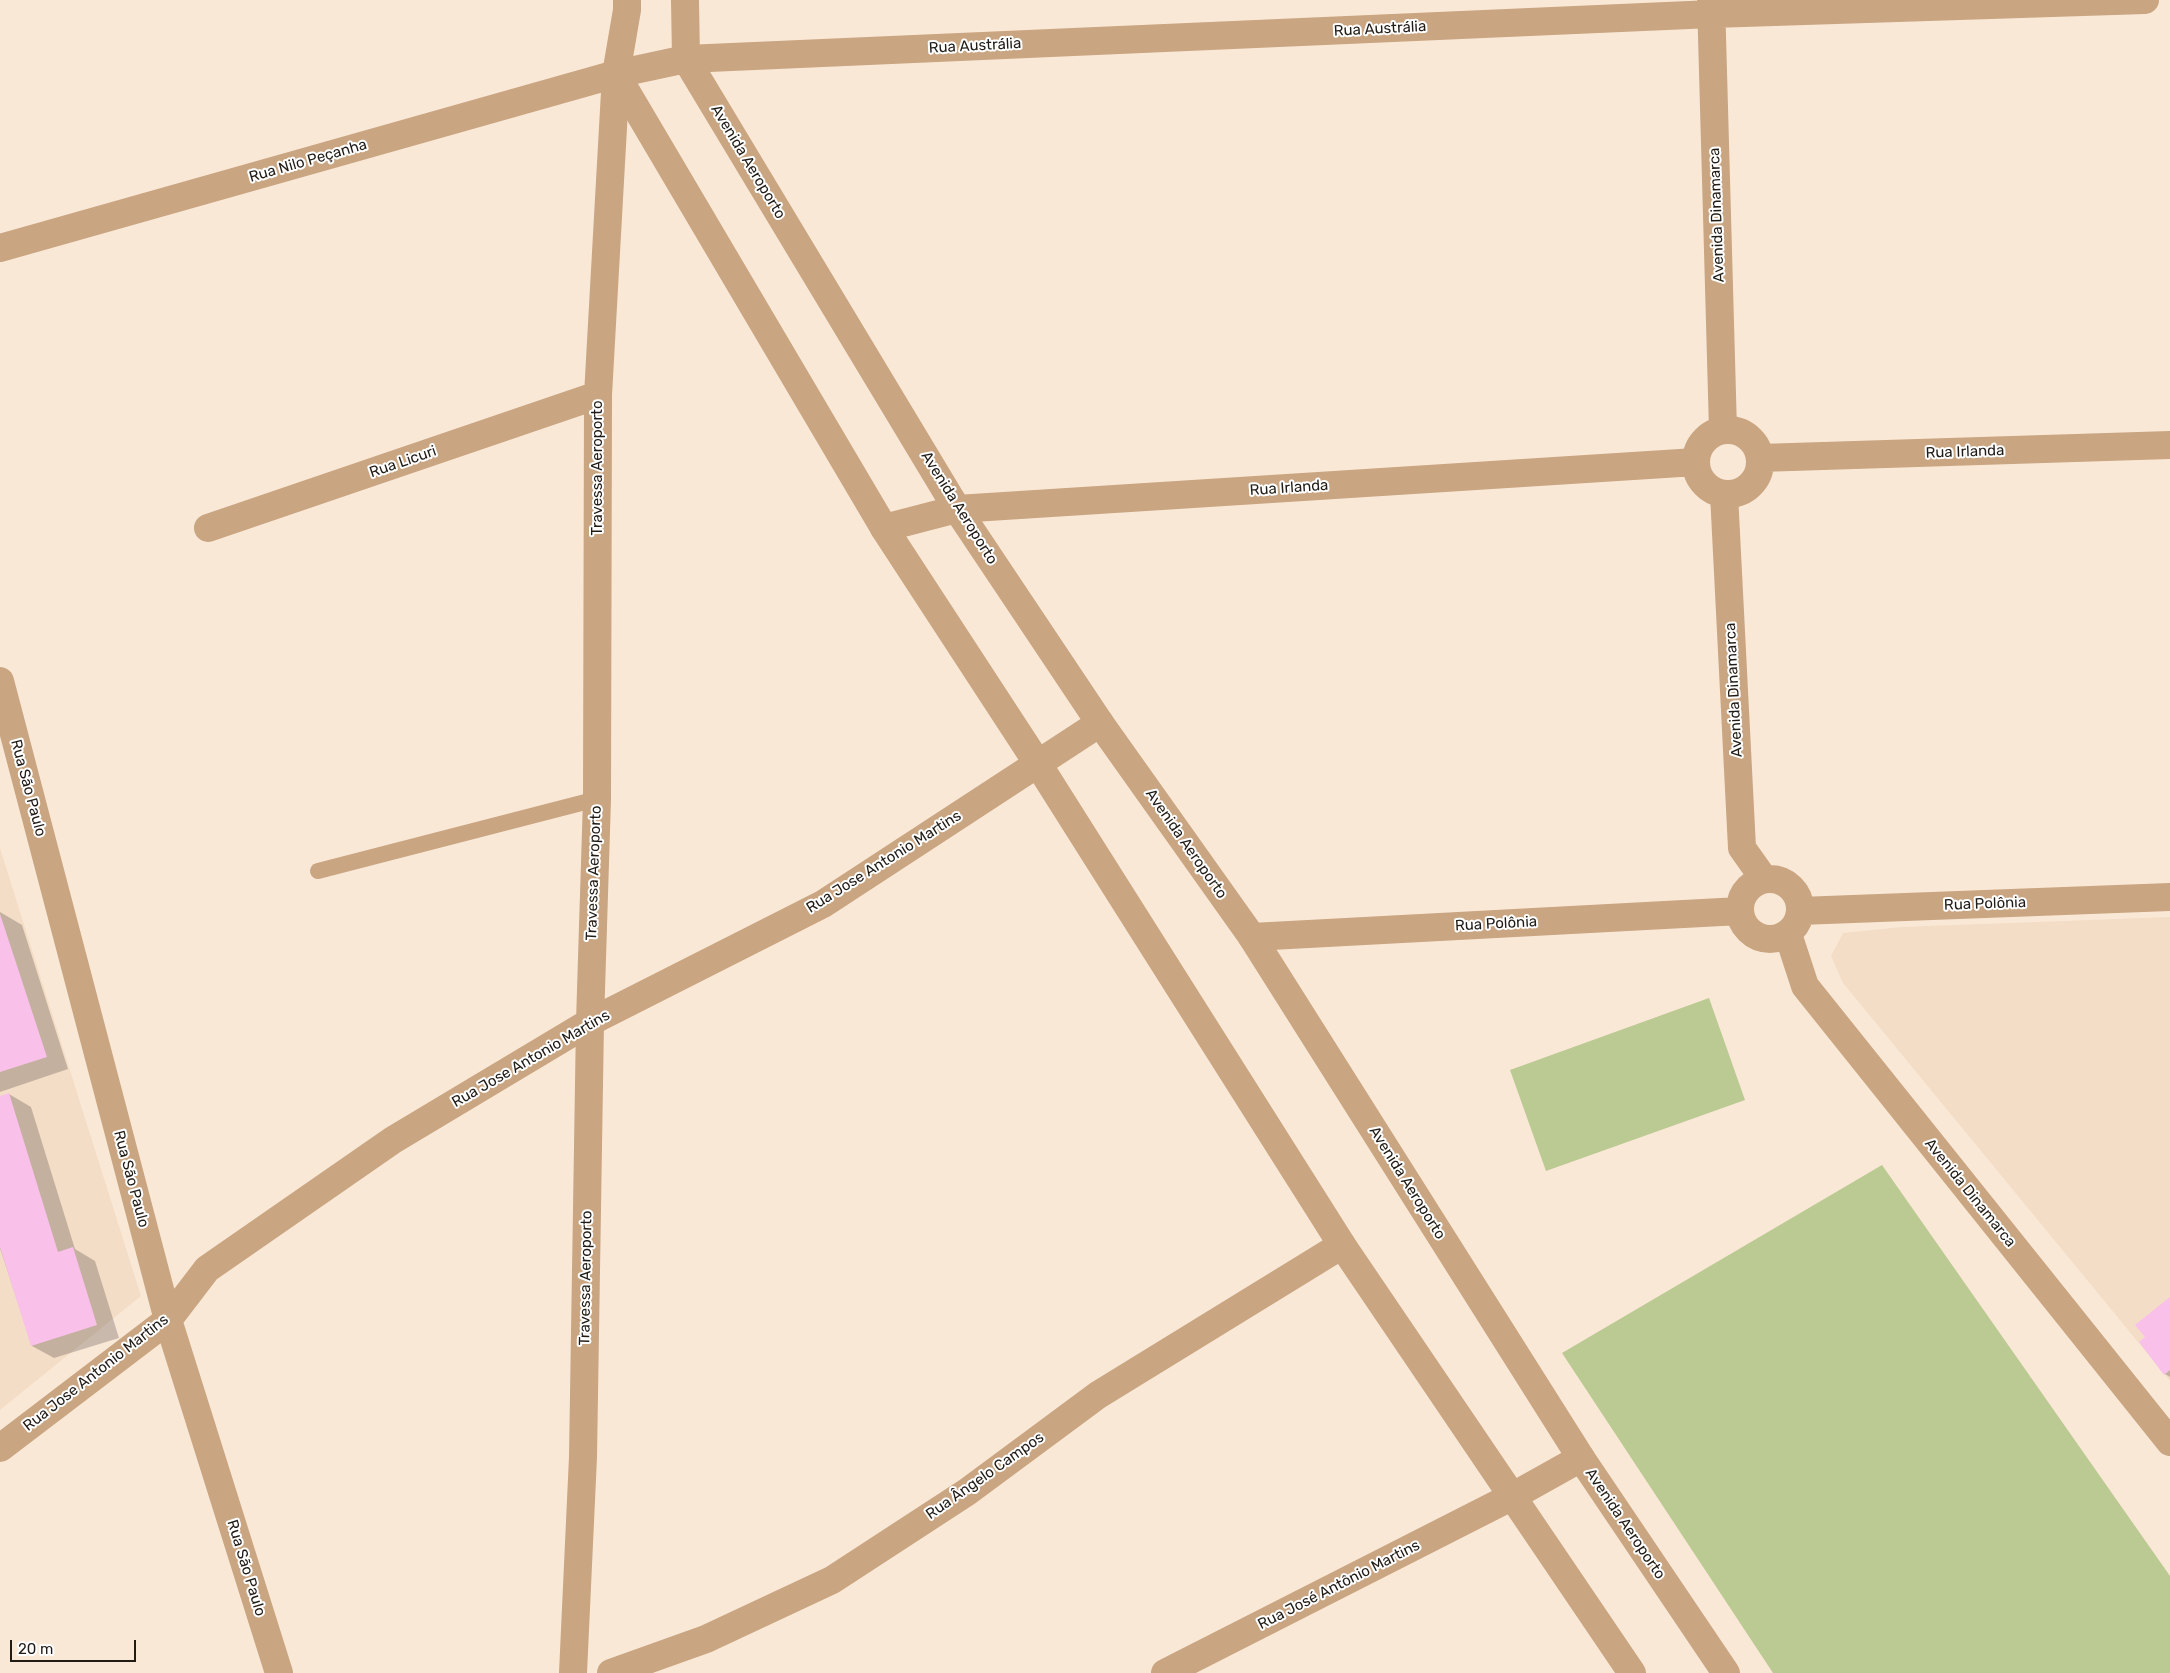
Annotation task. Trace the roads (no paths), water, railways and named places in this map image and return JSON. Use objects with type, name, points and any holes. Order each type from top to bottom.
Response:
[{"type":"street","points":[[627,0],[616,74],[884,528],[1038,764],[1342,1245],[1632,1673]]},
{"type":"street","points":[[685,0],[686,59]]},
{"type":"street","name":"Rua Austrália","points":[[616,74],[686,59],[1712,7],[2145,0]]},
{"type":"street","name":"Avenida Dinamarca","points":[[1712,7],[1723,430]]},
{"type":"street","name":"Avenida Aeroporto","points":[[686,59],[957,508],[1100,724],[1252,937],[1581,1458],[1726,1673]]},
{"type":"street","name":"Rua Nilo Peçanha","points":[[0,248],[616,74]]},
{"type":"street","name":"Travessa Aeroporto","points":[[573,1673],[583,1457],[590,1022],[597,799],[598,395],[616,74]]},
{"type":"street","name":"Rua Licuri","points":[[208,528],[598,395]]},
{"type":"street","points":[[1723,430],[1736,430],[1748,436],[1756,446],[1760,458],[1759,473],[1750,485],[1738,493],[1724,494],[1713,491],[1704,483],[1698,474],[1696,462],[1698,451],[1704,441],[1712,434],[1723,430]]},
{"type":"street","name":"Rua Irlanda","points":[[1760,458],[2170,445]]},
{"type":"street","name":"Rua Irlanda","points":[[884,528],[957,508],[1696,462]]},
{"type":"street","name":"Avenida Dinamarca","points":[[1724,494],[1742,848],[1764,879]]},
{"type":"street","name":"Rua São Paulo","points":[[0,681],[168,1320],[278,1673]]},
{"type":"street","name":"Rua Jose Antonio Martins","points":[[0,1448],[168,1320],[207,1269],[393,1140],[590,1022],[823,904],[1100,724]]},
{"type":"street","points":[[1764,879],[1782,881],[1795,892],[1794,923],[1772,939],[1757,936],[1745,927],[1740,912],[1743,896],[1752,884],[1764,879]]},
{"type":"street","name":"Rua Polônia","points":[[1794,923],[2170,897]]},
{"type":"street","name":"Rua Polônia","points":[[1252,937],[1740,912]]},
{"type":"street","name":"Avenida Dinamarca","points":[[1794,923],[1805,986],[2170,1442]]},
{"type":"street","name":"Rua Ângelo Campos","points":[[611,1673],[706,1639],[832,1580],[967,1492],[1098,1395],[1342,1245]]},
{"type":"street","name":"Rua José Antônio Martins","points":[[1165,1673],[1513,1496],[1581,1458]]},
{"type":"lane","points":[[318,871],[597,799]]}]
